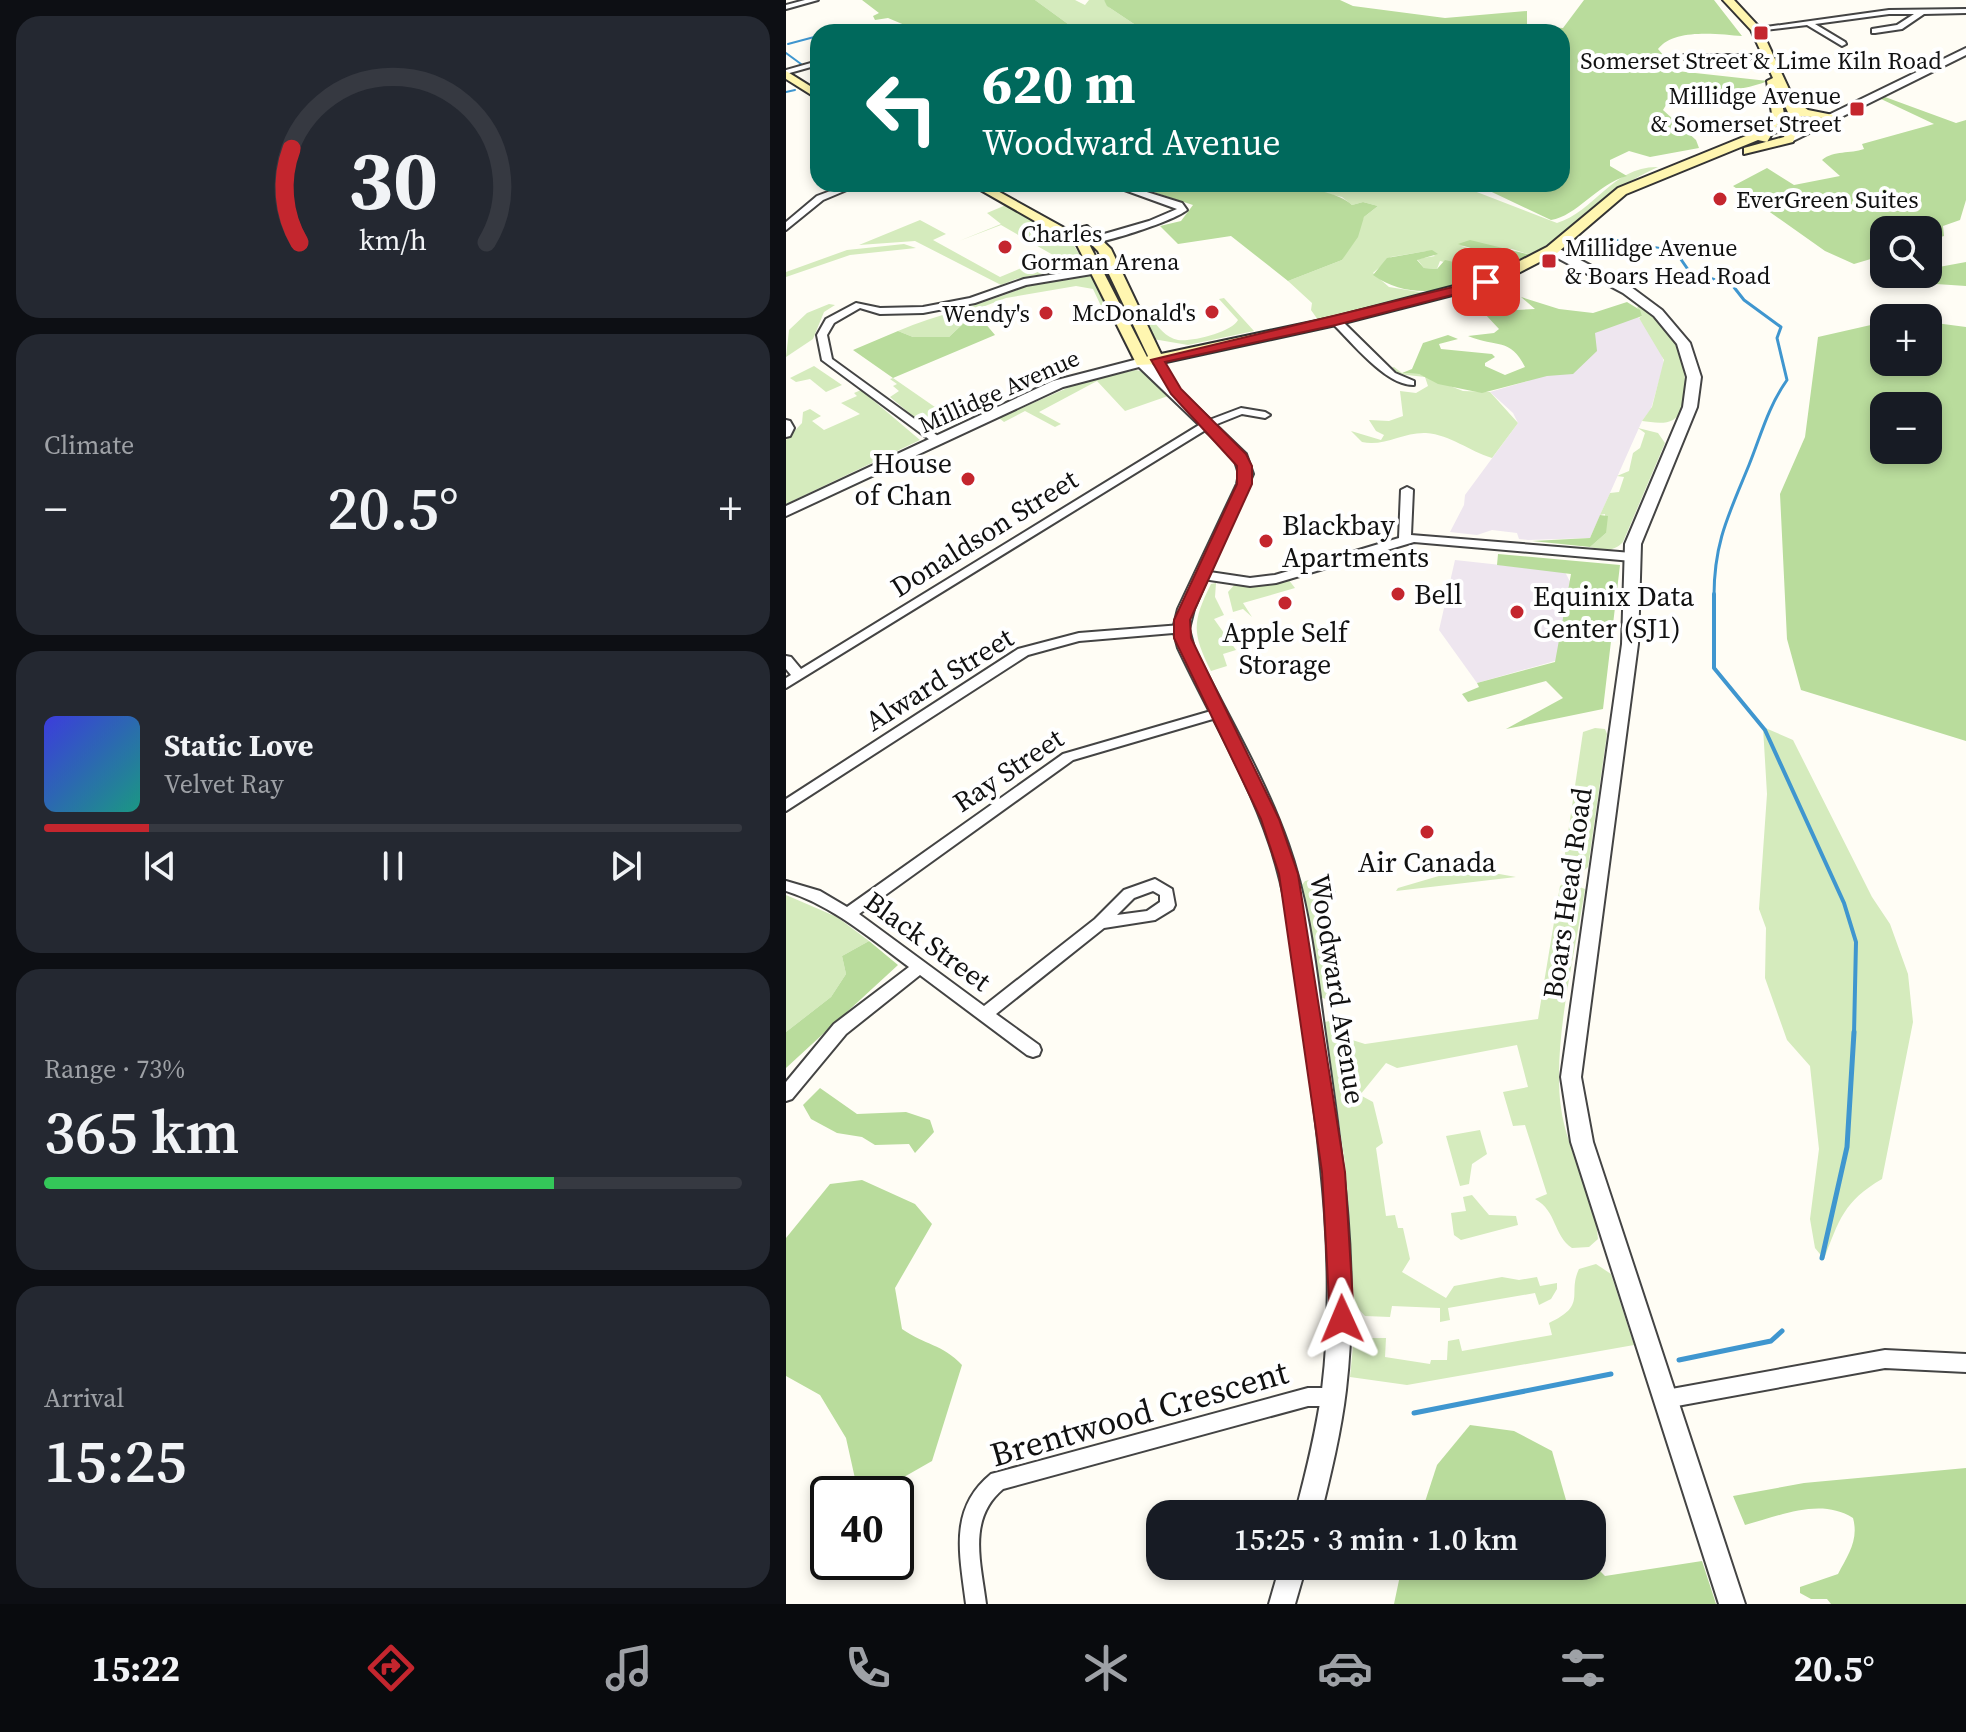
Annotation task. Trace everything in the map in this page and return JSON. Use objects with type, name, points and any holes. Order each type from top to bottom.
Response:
[{"type":"main road","points":[[1732,0],[1756,29],[1792,103],[1796,124],[1789,139]]},
{"type":"main road","points":[[1768,59],[1778,109],[1769,131],[1760,142],[1769,146]]},
{"type":"main road","points":[[788,70],[810,81]]},
{"type":"main road","points":[[788,70],[810,89]]},
{"type":"main road","points":[[1792,103],[1804,113],[1829,117]]},
{"type":"main road","name":"Millidge Avenue","points":[[1150,361],[1336,321],[1486,282],[1552,250],[1622,191],[1769,131]]},
{"type":"main road","name":"Millidge Avenue","points":[[1678,166],[1789,139]]},
{"type":"main road","points":[[991,192],[1089,241]]},
{"type":"main road","points":[[1010,192],[1089,241],[1113,268],[1144,334],[1150,361]]},
{"type":"main road","points":[[1089,241],[1097,270],[1150,361]]},
{"type":"main road","points":[[1144,334],[1158,343],[1176,347],[1252,340]]},
{"type":"street","points":[[786,7],[814,0]]},
{"type":"street","points":[[1875,31],[1899,27],[1924,11]]},
{"type":"street","points":[[1756,29],[1881,12],[1966,11]]},
{"type":"street","points":[[1809,23],[1842,44]]},
{"type":"street","name":"Millidge Avenue","points":[[1789,139],[1966,51]]},
{"type":"street","points":[[1687,57],[1768,59]]},
{"type":"street","points":[[788,70],[810,65]]},
{"type":"street","name":"Millidge Avenue","points":[[1769,131],[1848,110]]},
{"type":"street","points":[[786,227],[823,197],[836,192]]},
{"type":"street","points":[[1089,241],[1130,227],[1172,218],[1182,210],[1177,204],[1138,192]]},
{"type":"street","points":[[786,209],[804,213]]},
{"type":"street","name":"Boars Head Road","points":[[1552,250],[1651,306],[1676,332],[1692,366],[1690,407],[1643,514],[1632,557],[1630,644],[1571,1077],[1582,1142],[1732,1604]]},
{"type":"street","points":[[938,441],[827,360],[822,335],[830,321],[859,305],[880,311],[923,310],[963,303],[1024,282],[1113,268]]},
{"type":"street","points":[[1336,321],[1391,375],[1410,383]]},
{"type":"street","points":[[1150,361],[1241,457],[1246,474],[1181,629]]},
{"type":"street","name":"Millidge Avenue","points":[[786,512],[1058,384],[1150,361]]},
{"type":"street","name":"Donaldson Street","points":[[786,684],[1208,424],[1241,411],[1265,415]]},
{"type":"street","points":[[786,423],[789,428],[786,434]]},
{"type":"street","points":[[1405,539],[1407,490]]},
{"type":"street","points":[[1203,575],[1250,582],[1276,579],[1405,539],[1424,538],[1632,557]]},
{"type":"street","name":"Woodward Avenue","points":[[1181,629],[1186,648],[1270,819],[1296,907],[1321,1071],[1340,1241],[1342,1301],[1334,1397],[1311,1500]]},
{"type":"street","name":"Alward Street","points":[[786,806],[1023,652],[1063,640],[1181,629]]},
{"type":"street","points":[[786,660],[799,676]]},
{"type":"street","name":"Ray Street","points":[[848,914],[1068,757],[1218,713]]},
{"type":"street","name":"Black Street","points":[[786,886],[815,895],[848,914],[1033,1050]]},
{"type":"street","points":[[985,1014],[1100,923]]},
{"type":"street","points":[[786,1094],[840,1029],[920,967]]},
{"type":"street","points":[[1666,1399],[1885,1359],[1966,1363]]},
{"type":"street","name":"Brentwood Crescent","points":[[976,1604],[970,1519],[982,1491],[998,1481],[1308,1397],[1334,1397]]},
{"type":"street","points":[[1282,1604],[1289,1580]]},
{"type":"shaded area","points":[[1636,314],[1660,348],[1664,363],[1651,409],[1642,421],[1590,538],[1528,540],[1519,539],[1517,533],[1492,530],[1477,535],[1450,532],[1464,505],[1465,495],[1518,423],[1513,413],[1490,392],[1528,381],[1531,356]]},
{"type":"shaded area","points":[[1455,560],[1565,572],[1604,647],[1477,683],[1439,630]]},
{"type":"green space","points":[[862,0],[1035,0],[1068,24],[902,24],[888,18],[875,20],[873,16],[879,13]]},
{"type":"green space","points":[[1035,0],[1075,0],[1085,5],[1089,0],[1104,0],[1110,8],[1134,24],[1068,24]]},
{"type":"green space","points":[[1104,0],[1340,0],[1353,6],[1445,18],[1527,11],[1527,24],[1134,24],[1107,6]]},
{"type":"green space","points":[[1584,0],[1714,0],[1742,36],[1685,35],[1665,42],[1658,49],[1677,71],[1768,81],[1669,100],[1663,110],[1696,140],[1699,148],[1650,157],[1629,151],[1610,160],[1610,166],[1627,176],[1606,186],[1570,213],[1551,220],[1492,192],[1570,192],[1570,24],[1566,24]]},
{"type":"green space","points":[[1885,97],[1956,123],[1966,120],[1966,200],[1960,220],[1943,226],[1944,236],[1942,237],[1942,216],[1870,216],[1870,259],[1854,264],[1825,251],[1733,186],[1767,168],[1794,185],[1840,176],[1822,160],[1864,149],[1862,144],[1934,124],[1881,99]]},
{"type":"green space","points":[[1658,167],[1608,197],[1531,255],[1512,249],[1461,246],[1476,250],[1469,256],[1475,265],[1463,267],[1440,261],[1437,269],[1424,268],[1417,259],[1435,256],[1427,251],[1391,257],[1373,273],[1389,287],[1426,293],[1318,320],[1311,310],[1312,303],[1288,281],[1342,260],[1364,217],[1378,206],[1363,202],[1352,205],[1342,197],[1320,192],[1477,192],[1557,223],[1582,209],[1616,181],[1642,169]]},
{"type":"green space","points":[[1153,192],[1324,192],[1336,195],[1352,205],[1363,202],[1378,206],[1364,217],[1358,237],[1342,260],[1288,281],[1231,236],[1178,244],[1160,226],[1181,221],[1193,205]]},
{"type":"green space","points":[[1006,205],[1071,241],[1087,266],[1016,279],[1001,285],[915,241],[859,245],[920,220],[946,234],[933,240],[1000,277],[1053,255],[1001,225],[959,241],[1001,224],[987,213]]},
{"type":"green space","points":[[1470,240],[1531,255],[1472,282],[1432,291],[1392,285],[1373,275],[1387,258],[1432,250],[1438,254],[1417,260],[1424,268],[1437,269],[1445,260],[1471,266],[1475,263],[1468,257],[1477,250],[1458,244]]},
{"type":"green space","points":[[904,244],[916,248],[850,255],[786,277],[786,272],[847,250]]},
{"type":"green space","points":[[1966,262],[1966,286],[1942,284],[1942,266]]},
{"type":"green space","points":[[1091,273],[1108,309],[1096,310],[1101,306],[1093,289],[1076,286],[1006,298],[972,311],[979,316],[967,320],[949,337],[913,337],[898,331],[1005,295],[1020,289],[1018,285]]},
{"type":"green space","points":[[1484,296],[1498,311],[1535,309],[1521,297],[1559,309],[1593,313],[1627,302],[1640,310],[1642,316],[1595,333],[1597,351],[1573,374],[1547,376],[1482,393],[1438,384],[1419,374],[1402,373],[1412,369],[1423,343],[1448,335],[1458,339],[1439,344],[1441,349],[1492,354],[1495,357],[1485,366],[1505,375],[1525,367],[1508,347],[1468,336],[1494,333],[1499,329],[1485,314],[1492,309],[1484,305]]},
{"type":"green space","points":[[1224,298],[1254,331],[1188,345],[1153,339],[1140,317],[1153,311],[1155,314],[1150,316],[1153,320],[1174,339],[1202,338],[1228,328],[1238,320],[1219,299]]},
{"type":"green space","points":[[829,304],[835,305],[824,312],[813,339],[786,357],[789,330],[807,313]]},
{"type":"green space","points":[[1641,306],[1671,338],[1684,372],[1683,405],[1673,420],[1666,422],[1642,421],[1652,407],[1664,360],[1639,318],[1642,316],[1637,307]]},
{"type":"green space","points":[[979,316],[995,335],[893,378],[853,350],[898,331],[913,337],[949,337],[967,320]]},
{"type":"green space","points":[[1942,324],[1966,327],[1966,741],[1801,690],[1787,639],[1780,494],[1805,437],[1818,337],[1870,325],[1870,376],[1942,376]]},
{"type":"green space","points":[[814,366],[842,385],[826,392],[810,379],[796,382],[790,378]]},
{"type":"green space","points":[[1391,368],[1402,373],[1419,374],[1463,391],[1490,392],[1518,423],[1492,458],[1444,437],[1426,433],[1378,443],[1362,442],[1351,431],[1381,440],[1384,435],[1376,431],[1369,420],[1389,421],[1403,416],[1400,391],[1416,393],[1428,386],[1425,377],[1398,374]]},
{"type":"green space","points":[[1136,370],[1144,372],[1168,396],[1125,411],[1097,381],[1039,412],[1061,424],[1055,427],[1025,411],[1004,422],[999,418],[1081,382]]},
{"type":"green space","points":[[893,378],[958,423],[933,433],[890,397],[899,391],[893,386],[897,384],[890,379]]},
{"type":"green space","points":[[861,390],[920,440],[786,504],[786,440],[802,423],[803,412],[810,409],[821,416],[812,421],[824,430],[860,414],[841,403],[857,396],[854,393]]},
{"type":"green space","points":[[1638,428],[1658,433],[1665,443],[1623,542],[1611,549],[1590,547],[1606,533],[1605,514],[1600,515],[1610,493],[1619,492],[1624,477],[1617,476],[1629,471],[1633,453],[1640,448],[1645,433]]},
{"type":"green space","points":[[1600,515],[1608,516],[1606,533],[1590,547],[1532,541],[1590,538]]},
{"type":"green space","points":[[1498,554],[1620,565],[1603,709],[1506,729],[1563,698],[1546,681],[1468,702],[1462,694],[1479,687],[1477,683],[1555,662],[1571,574],[1497,565]]},
{"type":"green space","points":[[1288,579],[1295,588],[1243,603],[1252,617],[1243,609],[1233,612],[1228,592],[1236,583]]},
{"type":"green space","points":[[1216,583],[1215,597],[1224,615],[1214,619],[1236,650],[1223,654],[1227,666],[1211,671],[1200,647],[1197,628],[1200,608],[1211,584]]},
{"type":"green space","points":[[1763,727],[1793,740],[1872,897],[1890,924],[1908,974],[1913,1022],[1882,1179],[1859,1195],[1844,1213],[1824,1259],[1815,1248],[1810,1219],[1819,1149],[1810,1066],[1787,1040],[1765,978],[1766,928],[1759,909],[1767,794]]},
{"type":"green space","points":[[1605,729],[1607,734],[1588,867],[1582,872],[1563,867],[1583,732]]},
{"type":"green space","points":[[1466,868],[1516,877],[1396,891],[1398,888]]},
{"type":"green space","points":[[1326,876],[1336,892],[1331,898],[1318,901],[1336,995],[1331,1001],[1320,997],[1302,885],[1305,881]]},
{"type":"green space","points":[[1565,882],[1585,889],[1562,1028],[1561,1108],[1592,1206],[1598,1239],[1589,1247],[1572,1248],[1561,1237],[1547,1210],[1535,1199],[1547,1194],[1525,1125],[1513,1126],[1503,1092],[1528,1087],[1517,1045],[1397,1068],[1386,1063],[1360,1095],[1373,1102],[1383,1143],[1376,1148],[1386,1216],[1395,1215],[1398,1228],[1403,1228],[1410,1259],[1402,1272],[1446,1298],[1454,1286],[1502,1277],[1519,1280],[1537,1277],[1540,1286],[1557,1283],[1557,1289],[1551,1299],[1539,1305],[1535,1293],[1448,1308],[1450,1320],[1440,1322],[1440,1308],[1392,1306],[1390,1317],[1365,1316],[1354,1304],[1345,1164],[1325,1022],[1338,1019],[1346,1038],[1365,1044],[1538,1019],[1560,886]]},
{"type":"green space","points":[[786,895],[837,917],[869,941],[842,956],[846,974],[831,997],[786,1032]]},
{"type":"green space","points":[[869,941],[898,965],[786,1068],[786,1032],[831,997],[846,974],[842,956]]},
{"type":"green space","points":[[820,1088],[857,1114],[906,1112],[930,1120],[934,1132],[915,1153],[909,1144],[875,1145],[862,1137],[837,1133],[811,1119],[803,1105]]},
{"type":"green space","points":[[1480,1130],[1487,1154],[1472,1164],[1469,1184],[1460,1186],[1446,1136]]},
{"type":"green space","points":[[862,1180],[915,1204],[932,1224],[895,1288],[902,1329],[947,1353],[962,1365],[932,1461],[906,1476],[854,1476],[846,1438],[820,1395],[786,1376],[786,1238],[830,1184]]},
{"type":"green space","points":[[1472,1195],[1489,1215],[1516,1216],[1518,1225],[1461,1240],[1454,1235],[1451,1213],[1466,1211],[1463,1197]]},
{"type":"green space","points":[[1596,1264],[1611,1274],[1634,1345],[1407,1385],[1350,1377],[1353,1346],[1363,1338],[1386,1338],[1385,1357],[1430,1364],[1431,1360],[1447,1360],[1448,1341],[1459,1339],[1462,1351],[1552,1335],[1549,1323],[1561,1317],[1572,1305],[1579,1269]]},
{"type":"green space","points":[[1470,1425],[1514,1431],[1552,1451],[1566,1500],[1426,1500],[1437,1465]]},
{"type":"green space","points":[[1966,1468],[1966,1604],[1831,1604],[1827,1599],[1811,1599],[1800,1593],[1800,1587],[1838,1574],[1854,1540],[1853,1518],[1827,1509],[1814,1509],[1786,1513],[1745,1525],[1733,1496],[1804,1483]]},
{"type":"green space","points":[[1702,1561],[1716,1604],[1394,1604],[1399,1580],[1606,1580],[1606,1576]]},
{"type":"waterway","points":[[788,44],[810,38]]},
{"type":"waterway","points":[[786,53],[801,64]]},
{"type":"waterway","points":[[786,92],[795,90]]},
{"type":"waterway","points":[[1600,237],[1676,251],[1682,260]]},
{"type":"waterway","points":[[1680,258],[1689,271],[1733,286],[1744,300],[1781,327],[1777,338],[1787,380],[1770,411],[1729,514],[1717,560],[1714,596]]},
{"type":"waterway","points":[[1714,596],[1714,668],[1765,730],[1844,903],[1856,942],[1854,1034]]},
{"type":"waterway","points":[[1822,1258],[1847,1147],[1854,1032]]},
{"type":"waterway","points":[[1679,1360],[1771,1341],[1782,1331]]},
{"type":"waterway","points":[[1414,1413],[1611,1374]]},
{"type":"place","name":"Somerset Street & Lime Kiln Road","points":[[1761,33]]},
{"type":"place","name":"Millidge Avenue & Somerset Street","points":[[1857,109]]},
{"type":"place","name":"EverGreen Suites","points":[[1720,199]]},
{"type":"place","name":"Charles Gorman Arena","points":[[1005,247]]},
{"type":"place","name":"Millidge Avenue & Boars Head Road","points":[[1549,261]]},
{"type":"place","name":"McDonald's","points":[[1212,312]]},
{"type":"place","name":"Wendy's","points":[[1046,313]]},
{"type":"place","name":"House of Chan","points":[[968,479]]},
{"type":"place","name":"Blackbay Apartments","points":[[1266,541]]},
{"type":"place","name":"Bell","points":[[1398,594]]},
{"type":"place","name":"Apple Self Storage","points":[[1285,603]]},
{"type":"place","name":"Equinix Data Center (SJ1)","points":[[1517,612]]},
{"type":"place","name":"Air Canada","points":[[1427,832]]},
{"type":"route","points":[[1342,1319],[1340,1241],[1333,1172],[1296,907],[1270,819],[1182,638],[1182,620],[1244,484],[1245,466],[1241,457],[1176,391],[1157,360],[1336,321],[1486,282]]}]
